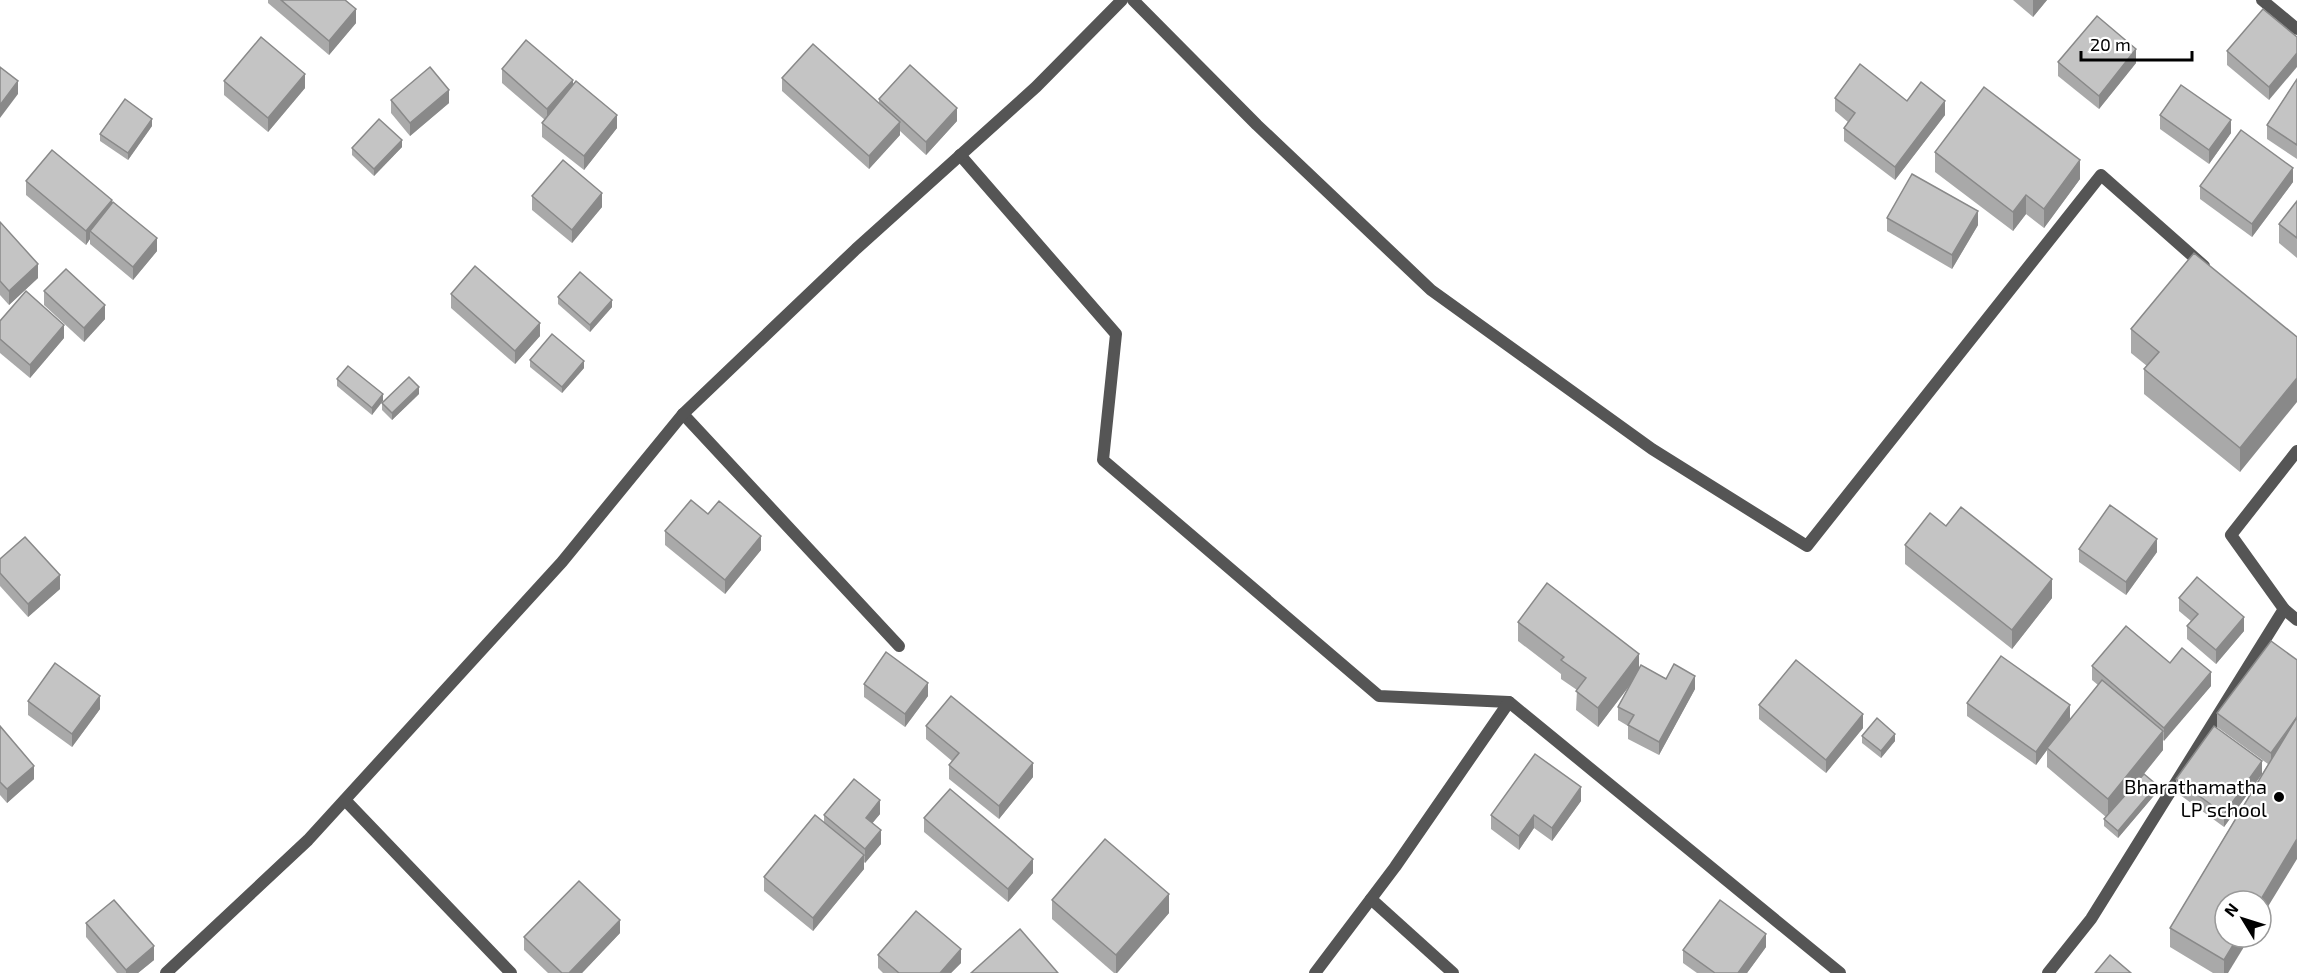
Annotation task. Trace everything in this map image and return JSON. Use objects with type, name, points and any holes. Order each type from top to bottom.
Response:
[{"type":"street","points":[[166,973],[308,840],[345,800],[562,562],[682,414],[1036,87],[1122,0]]},
{"type":"street","points":[[1133,0],[1257,125],[1431,290],[1652,449],[1807,546],[2101,175],[2217,278]]},
{"type":"street","points":[[2262,0],[2297,30]]},
{"type":"street","points":[[960,155],[1116,334],[1104,460],[1379,696],[1509,702],[1840,973]]},
{"type":"street","points":[[682,414],[899,646]]},
{"type":"street","points":[[2297,451],[2231,535],[2284,609],[2297,620]]},
{"type":"street","points":[[2048,973],[2091,919],[2284,609]]},
{"type":"street","points":[[1315,973],[1371,899],[1509,702]]},
{"type":"street","points":[[345,800],[511,973]]},
{"type":"street","points":[[1371,899],[1453,973]]},
{"type":"building","points":[[281,0],[345,0],[356,9],[329,41]]},
{"type":"building","points":[[2263,9],[2297,37],[2297,53],[2269,87],[2227,51]]},
{"type":"building","points":[[2097,16],[2136,49],[2099,96],[2058,62]]},
{"type":"building","points":[[261,37],[305,74],[268,118],[224,81]]},
{"type":"building","points":[[526,40],[573,80],[547,109],[502,69]]},
{"type":"building","points":[[813,44],[900,122],[869,156],[782,78]]},
{"type":"building","points":[[1860,64],[1907,101],[1921,82],[1945,101],[1895,167],[1844,128],[1855,113],[1835,98]]},
{"type":"building","points":[[910,65],[957,108],[926,142],[879,99]]},
{"type":"building","points":[[0,67],[18,81],[0,105]]},
{"type":"building","points":[[430,67],[449,90],[410,123],[391,100]]},
{"type":"building","points":[[2297,79],[2297,145],[2267,125]]},
{"type":"building","points":[[576,81],[617,115],[584,156],[542,123]]},
{"type":"building","points":[[2181,85],[2231,120],[2209,150],[2160,115]]},
{"type":"building","points":[[1984,87],[2080,160],[2044,209],[2026,195],[2013,212],[1935,152]]},
{"type":"building","points":[[125,99],[152,119],[128,153],[100,134]]},
{"type":"building","points":[[379,119],[402,140],[374,169],[352,148]]},
{"type":"building","points":[[2241,130],[2293,168],[2252,224],[2200,186]]},
{"type":"building","points":[[52,150],[112,200],[86,231],[26,181]]},
{"type":"building","points":[[563,160],[602,193],[572,230],[532,196]]},
{"type":"building","points":[[1912,174],[1978,211],[1952,255],[1887,218]]},
{"type":"building","points":[[2297,201],[2297,238],[2279,224]]},
{"type":"building","points":[[113,202],[157,238],[133,267],[90,231]]},
{"type":"building","points":[[0,222],[38,264],[9,291],[0,281]]},
{"type":"building","points":[[2194,253],[2297,337],[2297,378],[2240,448],[2144,369],[2159,352],[2131,329]]},
{"type":"building","points":[[475,266],[540,323],[515,351],[451,294]]},
{"type":"building","points":[[66,269],[105,305],[84,328],[44,291]]},
{"type":"building","points":[[580,272],[612,300],[590,325],[558,297]]},
{"type":"building","points":[[26,291],[64,325],[30,365],[0,339],[0,321]]},
{"type":"building","points":[[552,334],[584,361],[562,387],[530,360]]},
{"type":"building","points":[[348,366],[383,394],[372,408],[337,379]]},
{"type":"building","points":[[409,377],[419,387],[392,413],[382,403]]},
{"type":"building","points":[[691,500],[708,514],[719,501],[761,536],[725,580],[665,531]]},
{"type":"building","points":[[2110,505],[2157,539],[2126,582],[2079,549]]},
{"type":"building","points":[[1961,507],[2052,579],[2012,630],[1905,545],[1930,513],[1946,526]]},
{"type":"building","points":[[25,537],[60,575],[28,604],[0,573],[0,559]]},
{"type":"building","points":[[2197,577],[2244,617],[2216,650],[2187,626],[2198,614],[2179,598]]},
{"type":"building","points":[[1547,583],[1639,654],[1598,708],[1576,691],[1586,678],[1561,660],[1564,657],[1518,622]]},
{"type":"building","points":[[2126,626],[2170,663],[2182,648],[2211,672],[2164,728],[2092,666]]},
{"type":"building","points":[[2271,641],[2297,660],[2297,717],[2271,753],[2217,713]]},
{"type":"building","points":[[886,652],[928,683],[905,714],[864,684]]},
{"type":"building","points":[[2001,656],[2070,705],[2036,752],[1967,703]]},
{"type":"building","points":[[1796,660],[1863,714],[1826,760],[1759,705]]},
{"type":"building","points":[[55,663],[100,696],[72,734],[28,701]]},
{"type":"building","points":[[1674,664],[1695,676],[1659,742],[1628,725],[1634,715],[1618,707],[1641,665],[1666,679]]},
{"type":"building","points":[[2102,680],[2163,731],[2108,799],[2047,748]]},
{"type":"building","points":[[951,696],[1033,763],[999,806],[949,765],[959,753],[926,726]]},
{"type":"building","name":"Bharathamatha LP school","points":[[2297,717],[2297,839],[2267,889],[2213,889],[2213,949],[2231,949],[2224,960],[2170,928]]},
{"type":"building","points":[[1877,718],[1895,734],[1881,751],[1862,736]]},
{"type":"building","points":[[0,726],[34,766],[7,789],[0,782]]},
{"type":"building","points":[[2214,726],[2262,761],[2224,814],[2176,779]]},
{"type":"building","points":[[1535,754],[1581,787],[1552,828],[1534,815],[1519,836],[1491,815]]},
{"type":"building","points":[[2144,774],[2157,785],[2118,831],[2104,819]]},
{"type":"building","points":[[854,779],[880,800],[866,818],[881,830],[865,849],[824,815]]},
{"type":"building","points":[[950,789],[1033,859],[1008,889],[924,818]]},
{"type":"building","points":[[815,815],[864,855],[813,918],[764,877]]},
{"type":"building","points":[[1105,839],[1169,894],[1116,955],[1052,900]]},
{"type":"building","points":[[579,881],[620,920],[569,973],[562,973],[524,937]]},
{"type":"building","points":[[114,900],[154,946],[126,970],[86,923]]},
{"type":"building","points":[[1720,900],[1766,934],[1738,973],[1715,973],[1683,950]]},
{"type":"building","points":[[916,911],[961,949],[940,973],[899,973],[878,955]]},
{"type":"building","points":[[1020,929],[1058,973],[971,973]]},
{"type":"building","points":[[2110,955],[2131,973],[2095,973]]},
{"type":"place","name":"Bharathamatha LP school","points":[[2279,797]]}]
